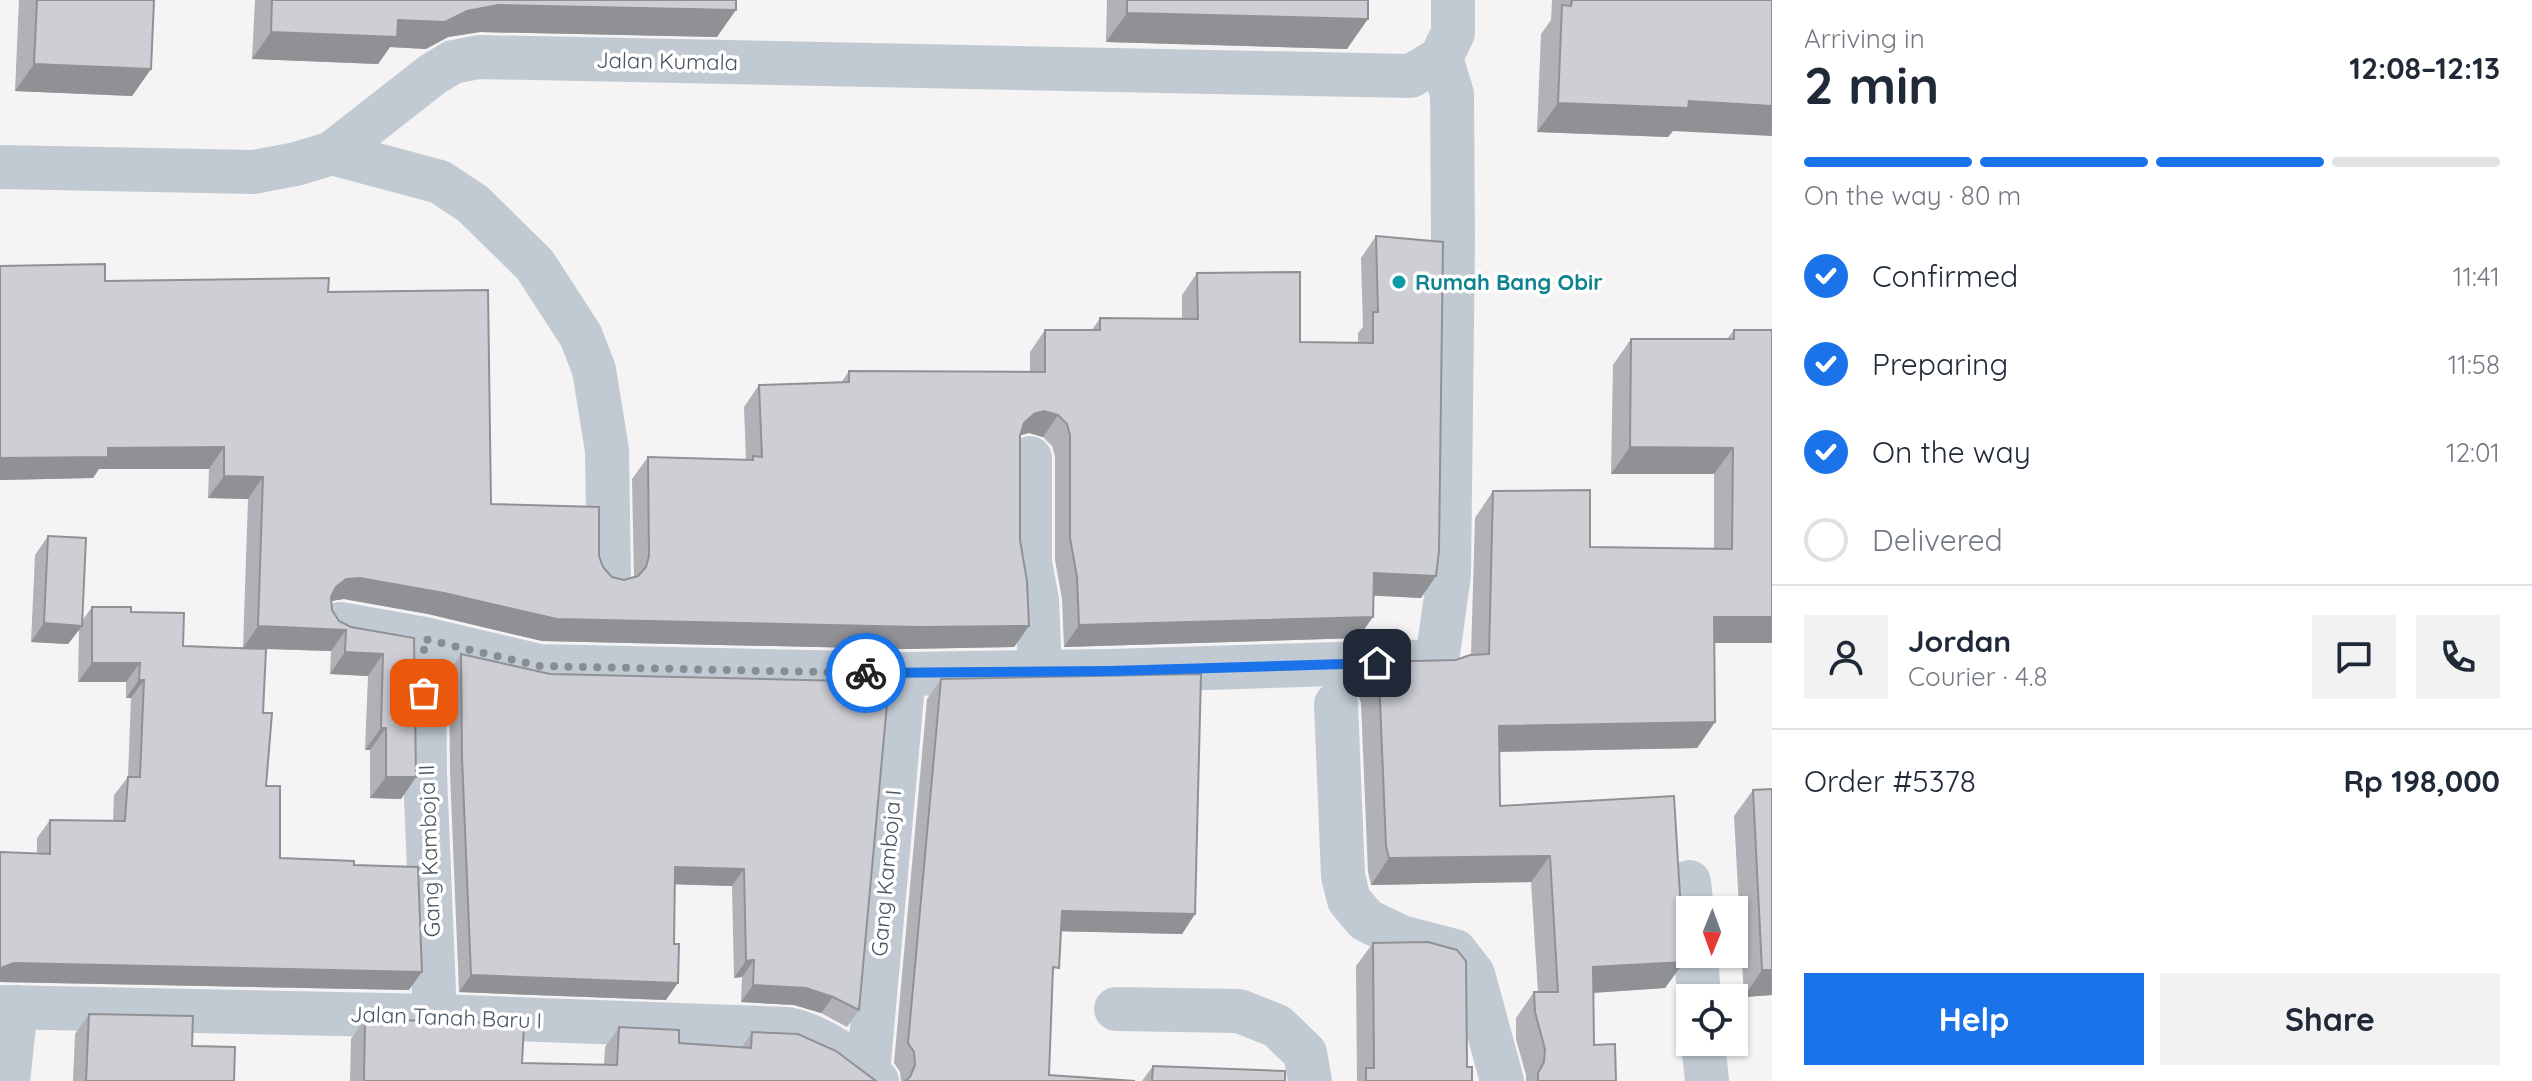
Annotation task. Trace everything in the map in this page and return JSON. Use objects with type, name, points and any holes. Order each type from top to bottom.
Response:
[{"type":"street","points":[[340,624],[424,639],[539,666],[904,674],[1437,661],[1449,575],[1452,196],[1447,76],[1453,33],[1453,0]]},
{"type":"street","name":"Jalan Kumala","points":[[0,167],[254,172],[296,164],[332,153],[433,74],[453,62],[479,57],[1447,76]]},
{"type":"street","points":[[332,153],[440,182],[473,204],[535,265],[581,336],[594,370],[607,450],[609,577]]},
{"type":"street","points":[[1030,458],[1030,562],[1037,600],[1040,672]]},
{"type":"street","name":"Gang Kamboja II","points":[[424,639],[425,774],[435,1016]]},
{"type":"street","name":"Gang Kamboja I","points":[[873,1077],[904,674]]},
{"type":"street","points":[[1336,704],[1343,876],[1349,900],[1366,920],[1377,926],[1401,937],[1455,951],[1473,974],[1502,1081]]},
{"type":"street","points":[[8,1007],[8,1081]]},
{"type":"street","name":"Jalan Tanah Baru I","points":[[8,1007],[435,1016],[788,1029],[829,1047],[873,1077]]},
{"type":"street","points":[[1116,1009],[1239,1011],[1277,1026],[1305,1053],[1310,1081]]},
{"type":"street","points":[[1704,1056],[1707,1081]]},
{"type":"building","points":[[37,0],[154,0],[151,69],[34,64]]},
{"type":"building","points":[[272,0],[736,0],[736,10],[498,5],[467,11],[445,22],[398,20],[397,37],[271,32]]},
{"type":"building","points":[[1127,0],[1368,0],[1368,19],[1127,13]]},
{"type":"building","points":[[1572,0],[1772,0],[1772,106],[1689,101],[1688,108],[1558,103],[1562,5],[1571,6]]},
{"type":"building","points":[[1376,236],[1443,242],[1439,551],[1436,576],[1374,573],[1373,617],[1079,625],[1077,577],[1070,538],[1070,435],[1067,424],[1058,415],[1044,411],[1034,414],[1024,423],[1020,436],[1020,540],[1027,581],[1029,626],[919,627],[557,619],[444,593],[360,578],[346,579],[336,587],[331,597],[332,610],[339,621],[351,627],[414,638],[416,777],[386,777],[386,728],[381,728],[383,654],[345,652],[346,630],[258,626],[263,477],[224,476],[224,447],[108,448],[108,457],[0,458],[0,266],[105,264],[105,281],[329,278],[328,292],[488,290],[491,504],[599,507],[599,556],[612,577],[624,580],[638,576],[646,567],[649,556],[648,457],[753,460],[753,456],[762,457],[759,385],[849,382],[849,371],[1045,372],[1045,330],[1100,330],[1100,318],[1198,319],[1197,273],[1300,272],[1300,342],[1373,343],[1373,312],[1378,312]]},
{"type":"building","points":[[1734,330],[1772,330],[1772,617],[1714,617],[1715,722],[1499,726],[1500,806],[1674,796],[1680,896],[1676,896],[1676,962],[1593,967],[1594,1045],[1615,1044],[1616,1081],[1538,1081],[1545,1049],[1535,1012],[1534,992],[1558,992],[1550,856],[1389,858],[1379,677],[1375,662],[1456,660],[1470,655],[1489,654],[1493,491],[1590,490],[1590,547],[1732,549],[1733,448],[1630,447],[1631,339],[1734,339]]},
{"type":"building","points":[[48,536],[86,538],[82,626],[44,623]]},
{"type":"building","points":[[92,607],[131,607],[131,612],[184,613],[183,646],[266,649],[263,713],[272,713],[266,786],[280,786],[280,858],[418,867],[422,972],[14,963],[0,968],[0,852],[50,854],[50,820],[125,821],[128,777],[140,777],[144,680],[139,680],[140,663],[92,663]]},
{"type":"building","points":[[461,654],[550,674],[889,682],[859,1010],[806,988],[753,985],[754,960],[746,961],[744,869],[675,867],[674,944],[679,944],[678,983],[471,975]]},
{"type":"building","points":[[1201,674],[1195,914],[1062,911],[1059,968],[1053,967],[1049,1075],[1135,1081],[905,1081],[915,1065],[914,1052],[908,1043],[941,679]]},
{"type":"building","points":[[1772,789],[1772,970],[1762,970],[1753,790]]},
{"type":"building","points":[[1428,942],[1457,950],[1466,961],[1467,1067],[1472,1067],[1472,1081],[1366,1081],[1366,1068],[1374,1068],[1373,943]]},
{"type":"building","points":[[89,1014],[193,1016],[192,1046],[235,1047],[234,1081],[86,1081]]},
{"type":"building","points":[[365,1019],[524,1024],[522,1063],[617,1065],[619,1027],[679,1030],[679,1043],[751,1048],[752,1032],[798,1034],[836,1051],[876,1081],[364,1081]]},
{"type":"building","points":[[1153,1066],[1285,1071],[1285,1081],[1152,1081]]},
{"type":"way so far","points":[[424,693],[424,639],[539,666],[866,673]]},
{"type":"place","name":"Rumah Bang Obir","points":[[1399,282]]},
{"type":"route","points":[[866,673],[1110,671],[1377,663]]}]
